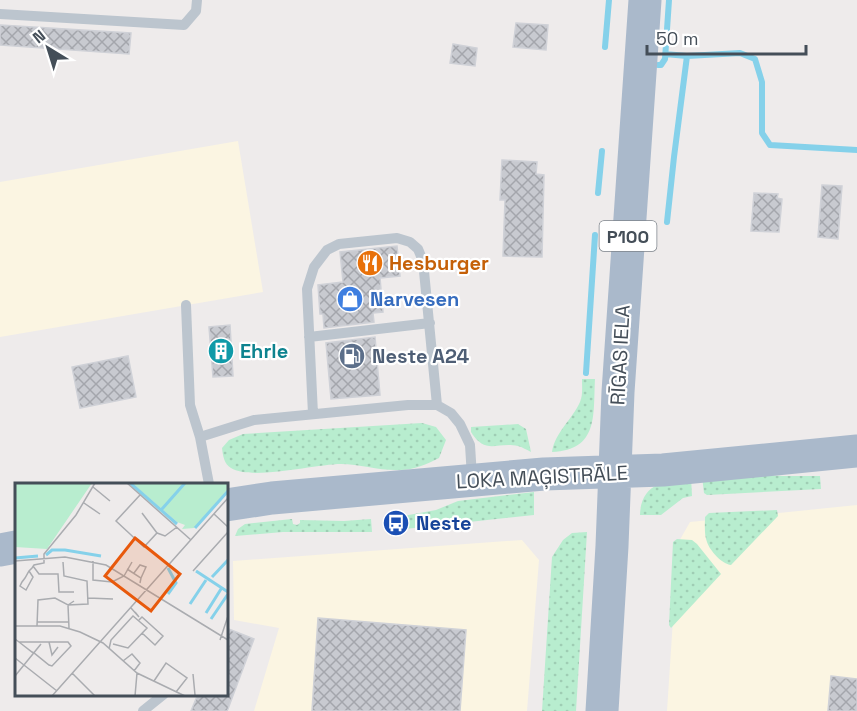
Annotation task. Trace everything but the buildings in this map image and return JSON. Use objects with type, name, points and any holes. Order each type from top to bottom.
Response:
[{"type":"main road","name":"RĪGAS IELA","points":[[602,711],[628,230],[645,0]]},
{"type":"main road","name":"LOKA MAĢISTRĀLE","points":[[228,505],[272,498],[472,480],[544,474],[663,470],[857,450]]},
{"type":"main road","points":[[0,550],[15,547]]},
{"type":"lane","points":[[0,14],[184,25],[196,11],[197,0]]},
{"type":"lane","points":[[313,414],[307,289],[314,267],[327,250],[339,244],[397,238],[410,242],[418,249],[423,261],[437,405]]},
{"type":"lane","points":[[186,305],[190,405],[200,437],[209,483]]},
{"type":"lane","points":[[309,337],[430,323]]},
{"type":"lane","points":[[200,437],[254,420],[408,405],[437,405],[451,413],[460,424],[470,445],[472,480]]},
{"type":"lane","points":[[143,711],[162,696]]},
{"type":"shaded area","points":[[238,141],[263,292],[0,337],[0,182]]},
{"type":"shaded area","points":[[857,505],[857,711],[667,711],[678,543],[690,522]]},
{"type":"shaded area","points":[[522,540],[539,560],[527,711],[254,711],[279,628],[234,620],[233,561]]},
{"type":"green space","points":[[582,379],[595,379],[593,417],[586,438],[567,450],[552,452],[560,432],[580,402]]},
{"type":"green space","points":[[422,423],[436,427],[446,440],[439,458],[405,470],[341,464],[284,471],[240,472],[225,462],[222,451],[229,440],[243,434]]},
{"type":"green space","points":[[518,424],[526,429],[531,452],[511,445],[487,446],[476,439],[471,432],[471,427]]},
{"type":"green space","points":[[737,474],[820,476],[821,489],[707,495],[704,493],[702,476]]},
{"type":"green space","points":[[691,477],[692,496],[683,498],[661,515],[640,515],[641,504],[645,496],[656,485]]},
{"type":"green space","points":[[534,492],[534,515],[405,529],[403,516],[436,510],[458,501]]},
{"type":"green space","points":[[777,510],[778,516],[731,565],[720,560],[709,546],[705,536],[705,517],[709,513]]},
{"type":"green space","points":[[292,519],[293,524],[297,525],[300,520],[371,519],[372,532],[283,532],[235,536],[238,529],[245,524]]},
{"type":"green space","points":[[587,532],[576,711],[542,711],[552,557],[563,540],[572,533]]},
{"type":"green space","points":[[677,539],[692,540],[721,574],[671,628],[669,625],[673,542]]},
{"type":"waterway","points":[[605,47],[609,0]]},
{"type":"waterway","points":[[658,65],[661,65],[665,59],[669,0]]},
{"type":"waterway","points":[[665,54],[687,56],[740,53],[755,59],[762,82],[762,133],[770,145],[857,150]]},
{"type":"waterway","points":[[667,222],[687,56]]},
{"type":"waterway","points":[[598,193],[602,151]]},
{"type":"waterway","points":[[586,373],[595,235]]},
{"type":"place","name":"Hesburger","points":[[370,263]]},
{"type":"place","name":"Narvesen","points":[[350,299]]},
{"type":"place","name":"Ehrle","points":[[221,351]]},
{"type":"place","name":"Neste A24","points":[[352,356]]},
{"type":"place","name":"Neste","points":[[396,523]]}]
